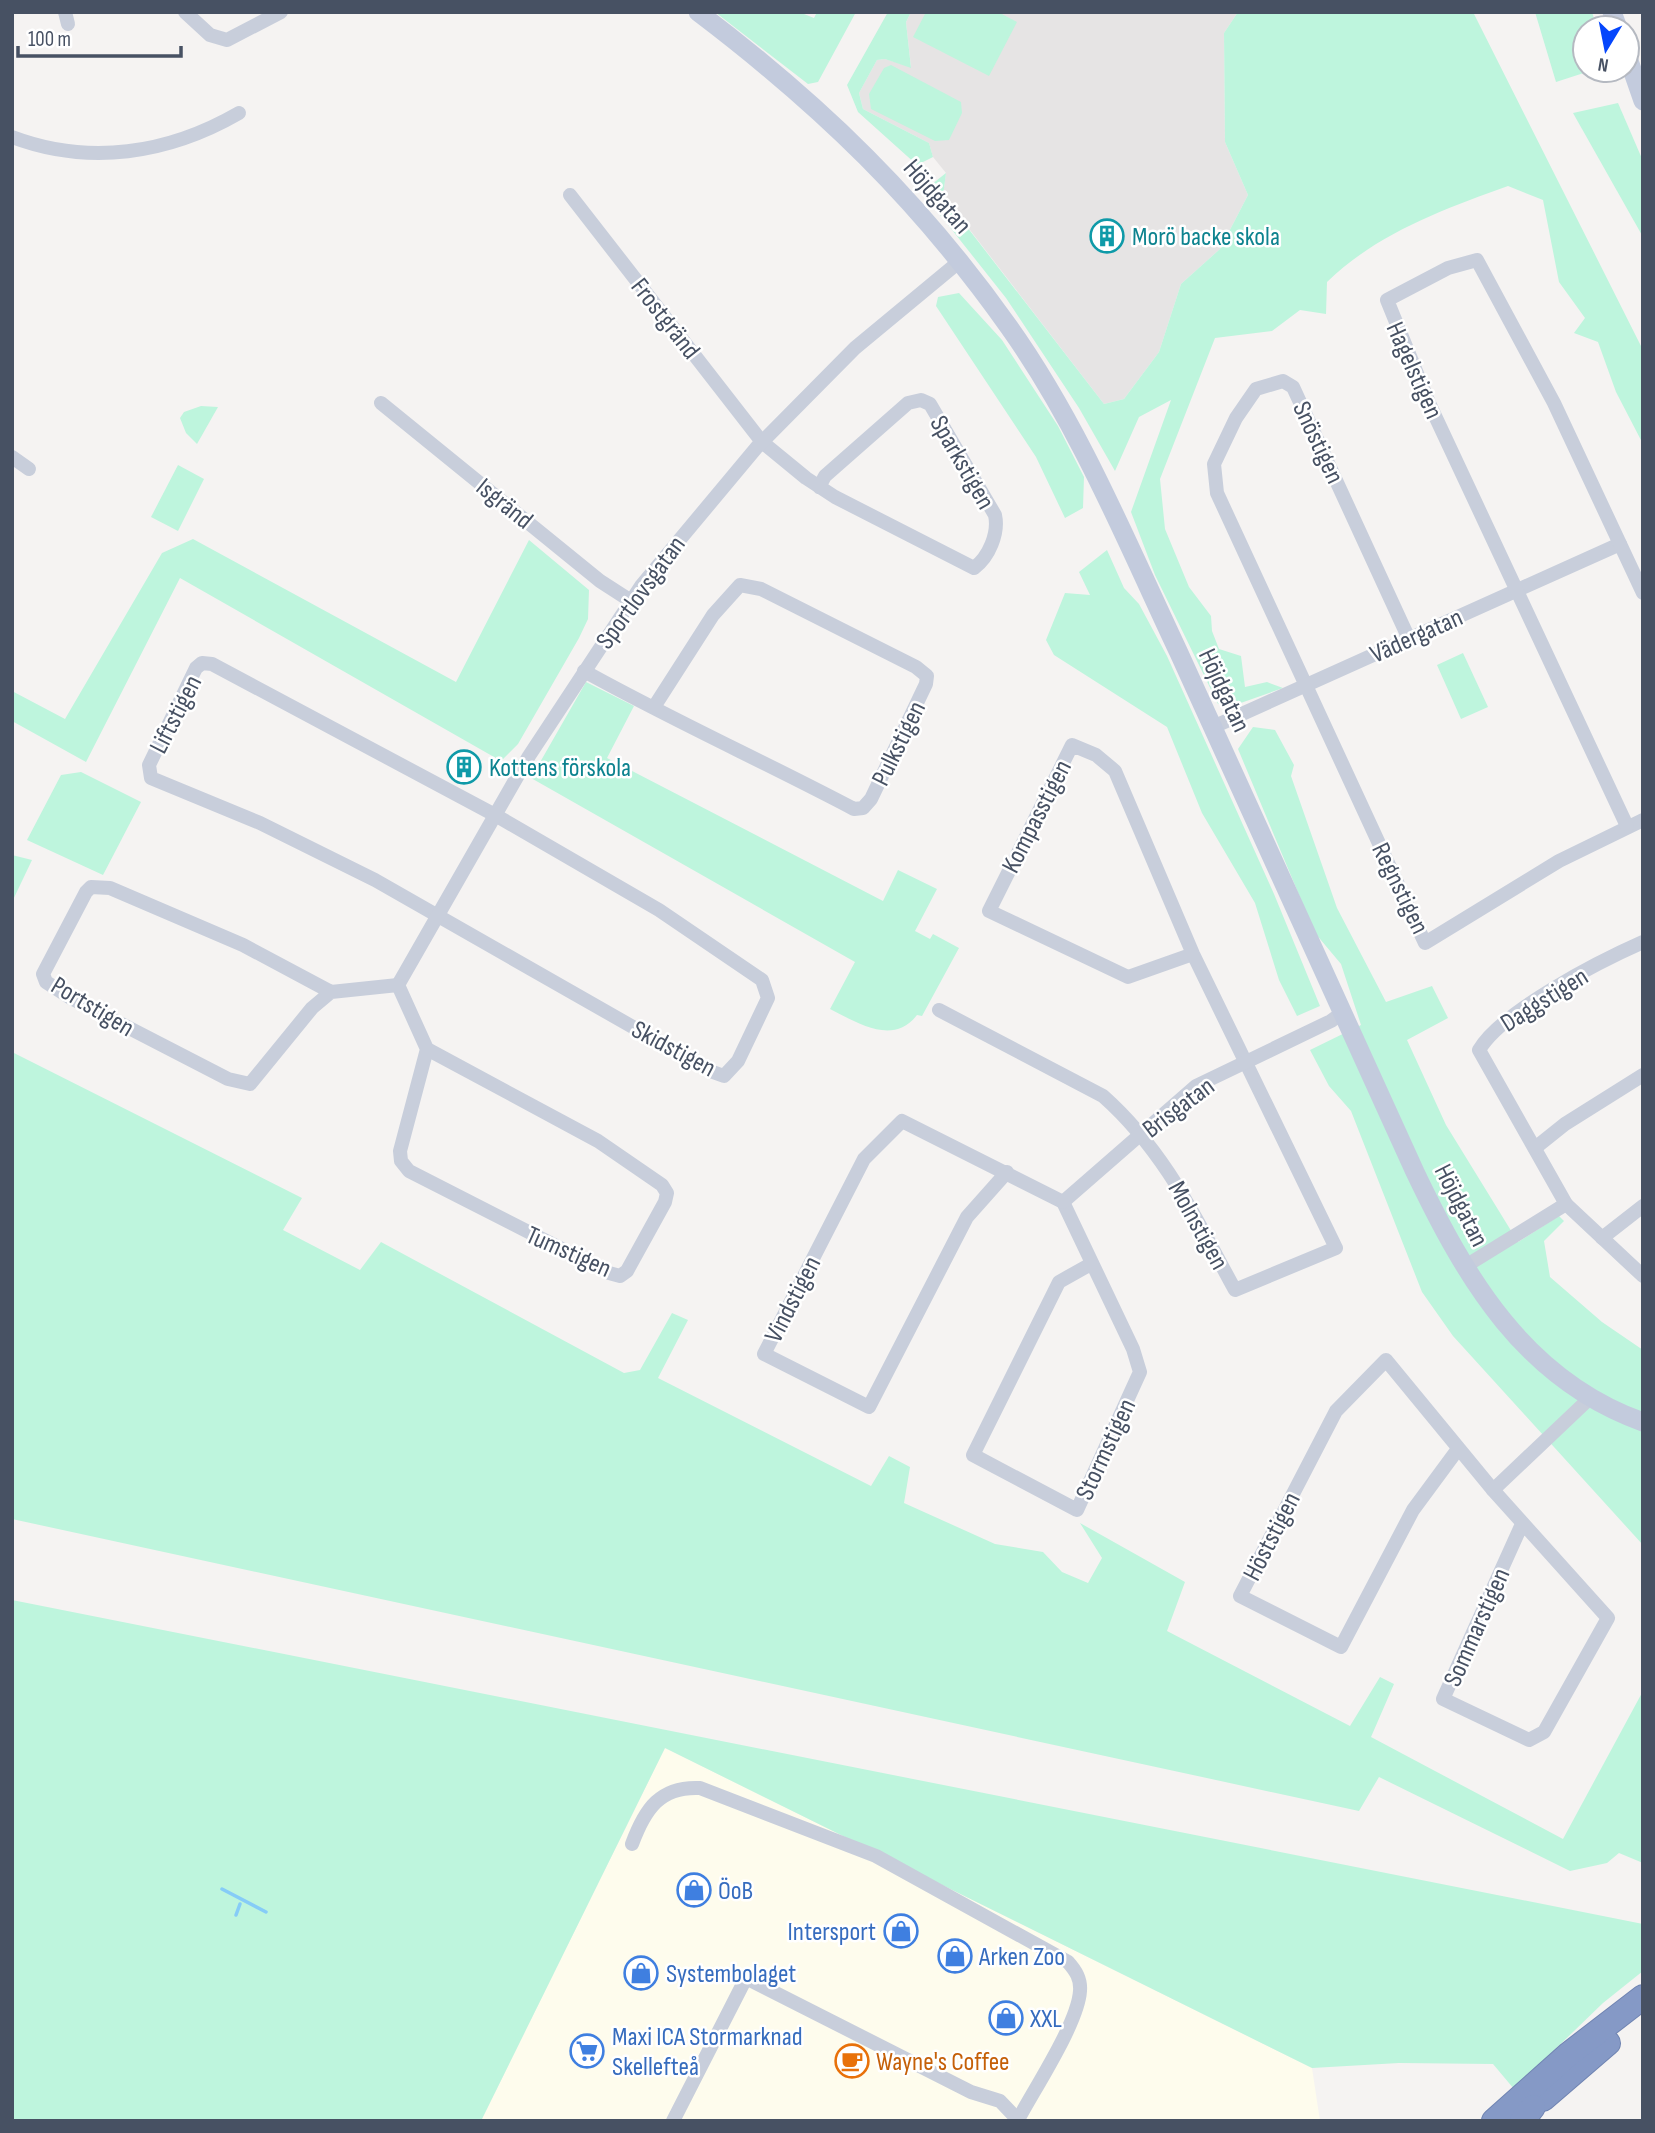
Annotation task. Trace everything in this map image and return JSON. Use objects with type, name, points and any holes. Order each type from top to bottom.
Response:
[{"type":"highway","points":[[1494,2121],[1569,2054],[1643,1997]]},
{"type":"highway","points":[[1525,2116],[1643,2017]]},
{"type":"street","points":[[185,12],[210,35],[228,40],[281,12]]},
{"type":"street","name":"Höjdgatan","points":[[698,12],[765,62],[834,123],[914,204],[1011,329],[1076,438],[1213,727],[1426,1195],[1464,1267],[1485,1300],[1531,1354],[1590,1398],[1643,1422]]},
{"type":"street","points":[[1637,84],[1643,101]]},
{"type":"street","points":[[12,137],[41,148],[103,155],[173,143],[212,129],[239,113]]},
{"type":"street","name":"Frostgränd","points":[[570,195],[762,442]]},
{"type":"street","name":"Hagelstigen","points":[[1515,590],[1386,306],[1387,300],[1448,268],[1477,260],[1554,402],[1620,544]]},
{"type":"street","name":"Sportlovsgatan","points":[[398,985],[495,815],[584,671],[631,601],[709,501],[762,442],[855,348],[960,261]]},
{"type":"street","name":"Snöstigen","points":[[1305,684],[1217,493],[1214,476],[1214,464],[1236,418],[1256,389],[1272,382],[1283,381],[1293,387],[1409,639]]},
{"type":"street","name":"Sparkstigen","points":[[762,442],[819,487],[974,568],[983,561],[998,527],[995,515],[930,404],[921,400],[908,403],[825,476],[819,487]]},
{"type":"street","name":"Isgränd","points":[[382,403],[600,581],[631,601]]},
{"type":"street","points":[[12,457],[29,469]]},
{"type":"street","points":[[1620,544],[1643,593]]},
{"type":"street","name":"Vädergatan","points":[[1213,727],[1620,544]]},
{"type":"street","name":"Pulkstigen","points":[[584,671],[654,708],[855,809],[863,807],[871,799],[926,684],[927,676],[916,667],[761,589],[740,585],[713,615],[654,708]]},
{"type":"street","points":[[1515,590],[1628,827]]},
{"type":"street","name":"Liftstigen","points":[[437,916],[375,880],[260,823],[150,778],[149,765],[196,667],[202,663],[212,664],[495,815]]},
{"type":"street","name":"Regnstigen","points":[[1305,684],[1425,943],[1512,888],[1643,820]]},
{"type":"street","name":"Kompasstigen","points":[[1193,954],[1128,977],[989,911],[1072,745],[1096,755],[1115,771],[1193,954],[1247,1062]]},
{"type":"street","name":"Skidstigen","points":[[437,916],[703,1067],[724,1076],[738,1061],[768,998],[762,980],[659,910],[495,815]]},
{"type":"street","name":"Portstigen","points":[[98,886],[110,888],[243,945],[331,992],[312,1008],[250,1084],[228,1079],[71,998],[46,982],[43,974],[86,892],[91,887],[98,886]]},
{"type":"street","name":"Daggstigen","points":[[1643,942],[1614,955],[1540,999],[1489,1034],[1479,1050],[1566,1204],[1643,1276]]},
{"type":"street","points":[[331,992],[398,985],[427,1049]]},
{"type":"street","name":"Molnstigen","points":[[939,1010],[1102,1096],[1168,1168],[1235,1290],[1336,1248],[1247,1062]]},
{"type":"street","name":"Brisgatan","points":[[1063,1202],[1196,1086],[1342,1013]]},
{"type":"street","name":"Tumstigen","points":[[427,1049],[598,1141],[662,1185],[667,1193],[665,1202],[627,1271],[620,1276],[609,1273],[409,1171],[401,1161],[400,1151],[427,1049]]},
{"type":"street","points":[[1535,1148],[1565,1124],[1643,1075]]},
{"type":"street","name":"Vindstigen","points":[[1007,1172],[967,1217],[869,1407],[764,1354],[864,1159],[902,1121],[1007,1172],[1063,1202]]},
{"type":"street","name":"Stormstigen","points":[[1063,1202],[1133,1349],[1140,1372],[1077,1510],[973,1455],[1059,1282],[1091,1264]]},
{"type":"street","points":[[1464,1267],[1566,1204]]},
{"type":"street","points":[[1602,1238],[1643,1206]]},
{"type":"street","name":"Höststigen","points":[[1458,1449],[1413,1510],[1341,1647],[1240,1596],[1336,1411],[1386,1360],[1493,1490]]},
{"type":"street","points":[[1493,1490],[1590,1398]]},
{"type":"street","name":"Sommarstigen","points":[[1493,1490],[1608,1618],[1544,1732],[1529,1740],[1443,1699],[1522,1524]]},
{"type":"street","points":[[632,1844],[647,1811],[658,1797],[685,1787],[700,1788],[876,1856],[1068,1962],[1076,1971],[1080,1982],[1076,2008],[1019,2120],[1000,2101],[971,2092],[746,1978],[673,2121]]},
{"type":"shaded area","points":[[911,12],[1238,12],[1224,33],[1225,142],[1248,195],[1220,249],[1181,284],[1159,352],[1124,399],[1104,404],[943,195],[946,173],[933,157],[929,143],[863,109],[859,93],[877,60],[885,59],[911,67],[906,22]]},
{"type":"shaded area","points":[[665,1748],[1312,2068],[1320,2121],[481,2121]]},
{"type":"green space","points":[[715,12],[799,12],[814,18],[817,12],[856,12],[818,82],[808,84]]},
{"type":"green space","points":[[888,12],[911,12],[906,22],[911,68],[885,59],[877,60],[859,93],[863,109],[929,143],[933,157],[917,165],[858,112],[847,85]]},
{"type":"green space","points":[[926,12],[998,12],[1017,22],[989,76],[913,37]]},
{"type":"green space","points":[[1238,12],[1473,12],[1643,350],[1643,444],[1616,392],[1598,342],[1574,333],[1585,318],[1559,282],[1543,200],[1508,186],[1436,214],[1367,250],[1327,282],[1326,314],[1300,310],[1272,331],[1215,338],[1160,479],[1165,529],[1189,587],[1211,616],[1212,631],[1219,649],[1241,656],[1245,687],[1267,682],[1283,688],[1235,705],[1218,704],[1155,575],[1131,512],[1171,400],[1139,417],[1115,471],[1079,408],[1006,298],[922,192],[946,173],[943,196],[1104,404],[1124,399],[1159,352],[1181,284],[1220,249],[1248,195],[1225,142],[1224,33]]},
{"type":"green space","points":[[1535,12],[1592,12],[1571,14],[1571,77],[1556,82]]},
{"type":"green space","points":[[891,65],[961,102],[962,113],[949,140],[935,141],[871,109],[869,94],[884,68]]},
{"type":"green space","points":[[1618,103],[1643,161],[1643,237],[1573,113]]},
{"type":"green space","points":[[959,293],[1002,340],[1058,426],[1084,477],[1083,508],[1065,518],[1036,457],[936,306],[938,297]]},
{"type":"green space","points":[[201,406],[218,407],[197,444],[186,433],[180,418],[184,412]]},
{"type":"green space","points":[[178,465],[204,479],[178,531],[151,517]]},
{"type":"green space","points":[[193,539],[456,682],[529,540],[589,590],[588,619],[518,744],[501,761],[180,578],[86,762],[12,721],[12,691],[65,719],[162,553]]},
{"type":"green space","points":[[1107,550],[1124,588],[1139,604],[1167,656],[1274,894],[1320,1006],[1297,1016],[1279,980],[1255,903],[1202,813],[1167,727],[1054,655],[1046,640],[1065,593],[1090,595],[1079,572]]},
{"type":"green space","points":[[1463,653],[1488,707],[1461,719],[1437,665]]},
{"type":"green space","points":[[586,682],[634,706],[607,758],[883,901],[898,870],[937,889],[915,931],[930,939],[933,934],[959,948],[922,1016],[917,1015],[908,1024],[897,1029],[886,1030],[864,1025],[830,1009],[855,962],[531,778]]},
{"type":"green space","points":[[1253,727],[1275,730],[1294,765],[1291,776],[1337,908],[1386,1002],[1432,986],[1448,1018],[1407,1040],[1446,1125],[1518,1242],[1559,1216],[1564,1221],[1544,1241],[1550,1277],[1602,1322],[1643,1350],[1643,1545],[1453,1336],[1422,1292],[1351,1111],[1329,1086],[1310,1050],[1361,1025],[1341,964],[1315,933],[1238,749]]},
{"type":"green space","points":[[81,772],[141,802],[103,875],[27,840],[61,775]]},
{"type":"green space","points":[[12,855],[32,860],[12,902]]},
{"type":"green space","points":[[12,1052],[302,1198],[283,1230],[360,1270],[381,1242],[624,1373],[640,1370],[672,1313],[688,1320],[658,1378],[871,1486],[889,1456],[910,1467],[904,1503],[995,1544],[1043,1552],[1062,1572],[1088,1583],[1102,1558],[1080,1523],[1185,1582],[1167,1631],[1350,1726],[1380,1677],[1394,1684],[1371,1737],[1563,1839],[1643,1691],[1643,1863],[1619,1853],[1607,1863],[1570,1871],[1379,1777],[1359,1811],[12,1519]]},
{"type":"green space","points":[[12,1600],[1643,1924],[1643,1971],[1603,2003],[1514,2089],[1493,2064],[1399,2063],[1312,2068],[665,1748],[481,2121],[12,2121]]},
{"type":"waterway","points":[[222,1889],[266,1912]]},
{"type":"waterway","points":[[236,1915],[240,1904]]},
{"type":"place","name":"Morö backe skola","points":[[1107,236]]},
{"type":"place","name":"Kottens förskola","points":[[464,767]]},
{"type":"place","name":"ÖoB","points":[[694,1890]]},
{"type":"place","name":"Intersport","points":[[901,1931]]},
{"type":"place","name":"Arken Zoo","points":[[955,1956]]},
{"type":"place","name":"Systembolaget","points":[[641,1973]]},
{"type":"place","name":"XXL","points":[[1006,2018]]},
{"type":"place","name":"Maxi ICA Stormarknad Skellefteå","points":[[587,2051]]},
{"type":"place","name":"Wayne's Coffee","points":[[852,2061]]}]
